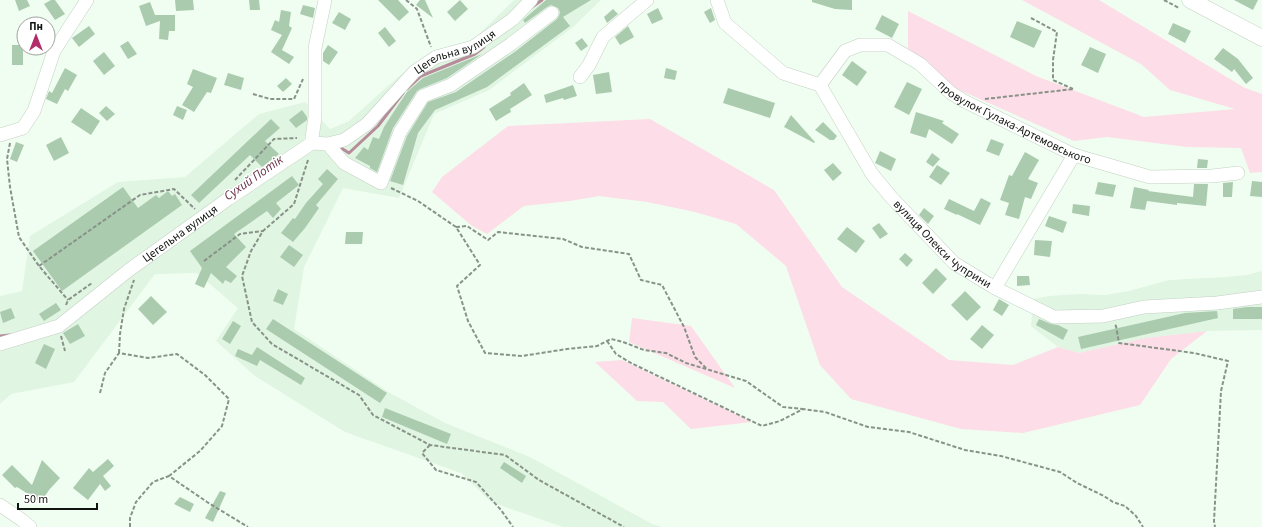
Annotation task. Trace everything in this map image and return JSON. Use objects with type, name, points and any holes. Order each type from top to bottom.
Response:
[{"type":"street","points":[[6,137],[23,128],[34,111],[54,51],[87,0]]},
{"type":"street","points":[[312,141],[315,116],[315,48],[325,0]]},
{"type":"street","name":"Цегельна вулиця","points":[[0,344],[59,326],[129,270],[312,141],[328,144],[344,140],[367,124],[414,72],[436,57],[473,46],[513,19],[531,0]]},
{"type":"street","points":[[580,77],[589,65],[603,37],[647,0]]},
{"type":"street","points":[[717,0],[725,23],[782,73],[820,85]]},
{"type":"street","points":[[1190,0],[1262,38]]},
{"type":"street","points":[[331,148],[344,163],[381,183],[400,132],[423,96],[451,84],[511,44],[552,13]]},
{"type":"street","name":"провулок Гулака-Артемовського","points":[[820,85],[845,51],[860,45],[888,45],[920,64],[951,93],[964,101],[1074,155],[1150,177],[1212,176],[1238,173]]},
{"type":"street","name":"вулиця Олекси Чуприни","points":[[820,85],[872,174],[891,197],[954,263],[995,288],[1054,317],[1103,316],[1144,307],[1217,303],[1262,297]]},
{"type":"street","points":[[995,288],[1074,155]]},
{"type":"street","points":[[0,505],[30,527]]},
{"type":"path","points":[[406,0],[417,9],[432,51],[436,57]]},
{"type":"path","points":[[964,101],[1074,89],[1053,80],[1053,60],[1057,32],[1031,18]]},
{"type":"path","points":[[253,94],[270,98],[294,98],[303,79]]},
{"type":"path","points":[[6,137],[6,159],[19,236],[39,266],[68,300]]},
{"type":"path","points":[[233,181],[274,139],[312,141],[306,169],[294,204],[263,231],[251,251],[242,276],[252,322],[272,344],[359,395],[373,415],[430,445],[504,455],[538,480],[624,527]]},
{"type":"path","points":[[381,183],[418,201],[456,227],[480,265],[457,286],[468,321],[485,353],[522,356],[597,346],[611,339],[644,350],[666,353],[686,362],[746,381],[783,407],[825,412],[868,427],[909,432],[965,450],[1001,456],[1060,472],[1113,502],[1125,506],[1136,516],[1143,527]]},
{"type":"path","points":[[39,266],[140,195],[174,189],[197,211]]},
{"type":"path","points":[[456,227],[467,226],[488,240],[498,232],[563,239],[582,246],[629,254],[641,280],[662,285],[684,327],[695,357],[708,369]]},
{"type":"path","points":[[204,261],[240,234],[263,231]]},
{"type":"path","points":[[100,393],[105,373],[119,353],[120,334],[124,310],[135,281]]},
{"type":"path","points":[[1103,316],[1116,326],[1120,343],[1194,353],[1228,361],[1221,391],[1214,521],[1215,527]]},
{"type":"path","points":[[607,341],[616,354],[631,363],[762,426],[780,421],[803,409]]},
{"type":"path","points":[[119,353],[148,358],[178,354],[205,375],[229,399],[222,426],[200,451],[169,476],[153,482],[136,502],[130,518],[130,527]]},
{"type":"path","points":[[430,445],[422,453],[436,470],[476,482],[501,510],[513,527]]},
{"type":"path","points":[[169,476],[207,502],[248,527]]},
{"type":"shaded area","points":[[514,0],[601,0],[573,27],[489,90],[434,114],[399,198],[343,188],[304,267],[294,329],[390,393],[445,423],[530,457],[652,524],[662,527],[563,527],[491,502],[461,473],[345,432],[255,376],[216,341],[238,308],[197,273],[155,274],[74,382],[11,394],[0,404],[0,296],[22,291],[30,236],[118,182],[185,177],[259,114],[305,102],[330,129],[349,121],[398,77],[432,51],[473,40]]},
{"type":"shaded area","points":[[1022,0],[1099,0],[1245,88],[1262,94],[1262,172],[1250,173],[1241,148],[1187,147],[1107,137],[1074,141],[955,88],[908,48],[908,11],[1036,76],[1144,117],[1235,109],[1170,90],[1141,64]]},
{"type":"shaded area","points":[[650,119],[774,190],[842,287],[949,360],[1013,365],[1058,347],[1079,353],[1145,338],[1207,331],[1171,359],[1140,405],[1023,433],[961,429],[851,399],[820,365],[786,266],[736,224],[695,212],[647,202],[599,196],[524,206],[487,234],[472,226],[432,192],[442,177],[508,126]]},
{"type":"shaded area","points":[[1262,271],[1262,330],[1207,331],[1145,338],[1079,353],[1058,347],[1031,326],[1033,299],[1049,296],[1079,294],[1105,295],[1129,291],[1169,280],[1247,275]]},
{"type":"shaded area","points":[[632,318],[691,326],[735,388],[629,342]]},
{"type":"shaded area","points":[[622,360],[752,422],[691,429],[663,402],[637,401],[595,362]]},
{"type":"building","points":[[15,0],[27,0],[30,6],[19,11]]},
{"type":"building","points":[[51,0],[55,0],[65,14],[56,19],[56,16],[52,16],[44,4]]},
{"type":"building","points":[[175,0],[193,0],[194,10],[176,11]]},
{"type":"building","points":[[249,0],[259,0],[260,10],[250,10]]},
{"type":"building","points":[[378,0],[398,0],[409,12],[399,21]]},
{"type":"building","points":[[420,0],[425,0],[433,18],[416,5]]},
{"type":"building","points":[[460,0],[468,9],[455,21],[447,12]]},
{"type":"building","points":[[546,0],[591,0],[563,17],[570,26],[487,87],[435,110],[418,133],[403,185],[390,181],[407,136],[428,102],[456,92],[516,51],[557,19],[560,12],[558,8],[551,5],[525,23],[523,20]]},
{"type":"building","points":[[812,0],[852,0],[852,10],[835,9],[812,2]]},
{"type":"building","points":[[1234,0],[1258,0],[1253,10]]},
{"type":"building","points":[[150,2],[155,15],[175,15],[175,31],[169,31],[168,40],[159,39],[160,21],[146,26],[139,6]]},
{"type":"building","points":[[303,5],[315,8],[313,18],[300,14]]},
{"type":"building","points":[[658,8],[663,19],[652,24],[647,14]]},
{"type":"building","points":[[711,8],[715,20],[710,23],[704,12]]},
{"type":"building","points":[[613,9],[618,14],[607,23],[604,17]]},
{"type":"building","points":[[281,10],[291,12],[289,26],[292,28],[282,50],[294,57],[289,64],[271,52],[282,35],[271,30],[275,20],[279,22]]},
{"type":"building","points":[[339,12],[351,19],[345,30],[332,23]]},
{"type":"building","points":[[882,15],[899,24],[892,38],[875,29]]},
{"type":"building","points":[[1017,21],[1042,31],[1034,48],[1010,37]]},
{"type":"building","points":[[1173,23],[1191,31],[1185,43],[1168,34]]},
{"type":"building","points":[[89,26],[95,34],[79,47],[72,38]]},
{"type":"building","points":[[628,26],[634,37],[620,45],[615,37]]},
{"type":"building","points":[[385,27],[396,41],[389,47],[378,33]]},
{"type":"building","points":[[582,38],[588,46],[581,51],[575,43]]},
{"type":"building","points":[[128,41],[137,54],[128,59],[120,46]]},
{"type":"building","points":[[12,45],[16,45],[16,56],[23,56],[23,65],[12,65]]},
{"type":"building","points":[[328,45],[338,52],[329,65],[323,61],[323,53]]},
{"type":"building","points":[[1090,47],[1106,54],[1098,73],[1081,65]]},
{"type":"building","points":[[1223,48],[1238,59],[1253,78],[1246,84],[1234,69],[1232,72],[1214,59]]},
{"type":"building","points":[[104,52],[115,66],[104,75],[93,61]]},
{"type":"building","points":[[482,54],[447,78],[417,91],[393,128],[377,172],[370,168],[370,166],[355,158],[364,147],[368,150],[373,137],[379,139],[384,127],[407,92],[423,78]]},
{"type":"building","points":[[852,61],[867,72],[857,86],[842,75]]},
{"type":"building","points":[[65,68],[77,75],[68,91],[65,89],[57,104],[46,99],[49,91],[52,93]]},
{"type":"building","points":[[666,68],[677,71],[675,80],[664,78]]},
{"type":"building","points":[[193,69],[217,78],[211,93],[207,92],[194,112],[182,105],[193,87],[187,84]]},
{"type":"building","points":[[609,72],[612,92],[596,94],[593,75]]},
{"type":"building","points":[[228,73],[244,78],[241,90],[224,85]]},
{"type":"building","points":[[286,78],[292,84],[283,92],[277,86]]},
{"type":"building","points":[[907,82],[922,89],[909,115],[894,107]]},
{"type":"building","points":[[524,83],[532,95],[510,109],[511,112],[496,121],[489,109],[511,95],[510,93]]},
{"type":"building","points":[[573,85],[577,96],[546,103],[544,95]]},
{"type":"building","points":[[728,88],[775,103],[770,118],[723,103]]},
{"type":"building","points":[[106,106],[115,114],[107,121],[99,113]]},
{"type":"building","points":[[177,106],[187,110],[183,120],[173,115]]},
{"type":"building","points":[[81,108],[100,121],[91,135],[71,122]]},
{"type":"building","points":[[302,110],[307,117],[307,120],[296,128],[289,120]]},
{"type":"building","points":[[916,112],[944,121],[942,123],[959,134],[952,144],[929,129],[926,138],[910,133]]},
{"type":"building","points":[[791,115],[815,142],[814,143],[784,127]]},
{"type":"building","points":[[271,119],[280,128],[265,141],[279,154],[262,167],[250,155],[199,203],[191,195]]},
{"type":"building","points":[[823,122],[837,136],[834,140],[830,140],[815,130]]},
{"type":"building","points":[[61,137],[69,153],[54,161],[46,145]]},
{"type":"building","points":[[991,139],[1004,144],[999,156],[986,151]]},
{"type":"building","points":[[16,142],[24,145],[17,162],[10,159]]},
{"type":"building","points":[[880,151],[896,159],[891,171],[875,163]]},
{"type":"building","points":[[1025,152],[1039,160],[1028,179],[1038,183],[1031,199],[1025,197],[1019,219],[1005,215],[1009,203],[1000,200],[1009,175],[1012,176]]},
{"type":"building","points":[[932,153],[940,159],[933,167],[926,162]]},
{"type":"building","points":[[1198,159],[1208,160],[1207,168],[1197,168]]},
{"type":"building","points":[[833,163],[842,173],[833,181],[824,170]]},
{"type":"building","points":[[937,165],[950,173],[941,185],[929,177]]},
{"type":"building","points":[[327,169],[338,179],[316,205],[319,208],[293,242],[281,233],[293,218],[295,219],[306,203],[323,184],[318,179]]},
{"type":"building","points":[[292,176],[299,185],[276,203],[281,209],[273,218],[267,211],[234,234],[246,247],[226,267],[237,276],[231,283],[225,280],[223,284],[211,273],[204,288],[195,284],[202,268],[190,251]]},
{"type":"building","points":[[1252,181],[1262,182],[1262,197],[1250,196]]},
{"type":"building","points":[[1098,182],[1116,185],[1113,197],[1095,194]]},
{"type":"building","points":[[1233,182],[1232,197],[1223,197],[1223,183]]},
{"type":"building","points":[[1194,184],[1208,184],[1206,206],[1177,203],[1177,205],[1147,201],[1145,210],[1130,208],[1134,187],[1149,190],[1148,191],[1193,197]]},
{"type":"building","points":[[123,187],[138,208],[156,195],[159,198],[168,191],[172,196],[175,194],[182,205],[62,291],[33,251]]},
{"type":"building","points":[[981,198],[991,203],[980,225],[944,209],[949,199],[974,211]]},
{"type":"building","points":[[1073,204],[1090,206],[1089,216],[1072,213]]},
{"type":"building","points":[[924,208],[934,216],[928,224],[919,215]]},
{"type":"building","points":[[1049,216],[1067,222],[1063,233],[1045,226]]},
{"type":"building","points":[[879,223],[888,234],[880,239],[872,228]]},
{"type":"building","points":[[847,227],[865,241],[856,253],[837,239]]},
{"type":"building","points":[[346,232],[363,232],[362,244],[345,244]]},
{"type":"building","points":[[1035,240],[1052,241],[1050,257],[1034,255]]},
{"type":"building","points":[[289,245],[303,255],[294,267],[280,257]]},
{"type":"building","points":[[905,253],[913,260],[907,267],[899,259]]},
{"type":"building","points":[[936,268],[947,279],[933,294],[922,283]]},
{"type":"building","points":[[1017,276],[1029,276],[1030,285],[1017,286]]},
{"type":"building","points":[[278,289],[288,294],[283,305],[273,301]]},
{"type":"building","points":[[965,291],[981,307],[967,321],[951,305]]},
{"type":"building","points":[[151,296],[167,312],[153,325],[138,309]]},
{"type":"building","points":[[999,299],[1009,305],[1002,316],[993,310]]},
{"type":"building","points":[[56,303],[61,310],[44,321],[39,314]]},
{"type":"building","points":[[1262,307],[1262,319],[1233,319],[1233,309]]},
{"type":"building","points":[[11,308],[15,318],[3,323],[0,312]]},
{"type":"building","points":[[1217,311],[1218,318],[1081,349],[1078,337],[1185,313]]},
{"type":"building","points":[[273,319],[387,393],[380,403],[266,329]]},
{"type":"building","points":[[1039,319],[1068,330],[1063,340],[1036,325]]},
{"type":"building","points":[[233,321],[241,326],[230,344],[222,339]]},
{"type":"building","points":[[78,324],[85,336],[70,344],[63,333]]},
{"type":"building","points":[[982,325],[994,335],[982,349],[970,339]]},
{"type":"building","points":[[44,344],[55,349],[46,369],[35,363]]},
{"type":"building","points":[[257,347],[305,378],[301,385],[260,360],[257,366],[235,356],[238,349],[252,355]]},
{"type":"building","points":[[385,408],[451,434],[447,444],[382,417]]},
{"type":"building","points":[[108,459],[114,466],[103,476],[111,486],[105,491],[100,484],[88,500],[73,488],[89,468],[93,472]]},
{"type":"building","points":[[42,460],[60,478],[41,502],[17,487],[15,488],[2,475],[12,465],[32,485]]},
{"type":"building","points":[[504,462],[526,476],[522,483],[500,468]]},
{"type":"building","points":[[220,491],[226,493],[213,522],[205,518]]},
{"type":"building","points":[[180,497],[194,504],[190,512],[174,504]]},
{"type":"waterway","name":"Сухий Потік","points":[[532,7],[542,0]]},
{"type":"waterway","name":"Сухий Потік","points":[[407,89],[421,76],[475,54],[484,47]]},
{"type":"waterway","name":"Сухий Потік","points":[[338,146],[349,153],[378,126],[403,93]]},
{"type":"waterway","name":"Сухий Потік","points":[[0,336],[10,335]]}]
